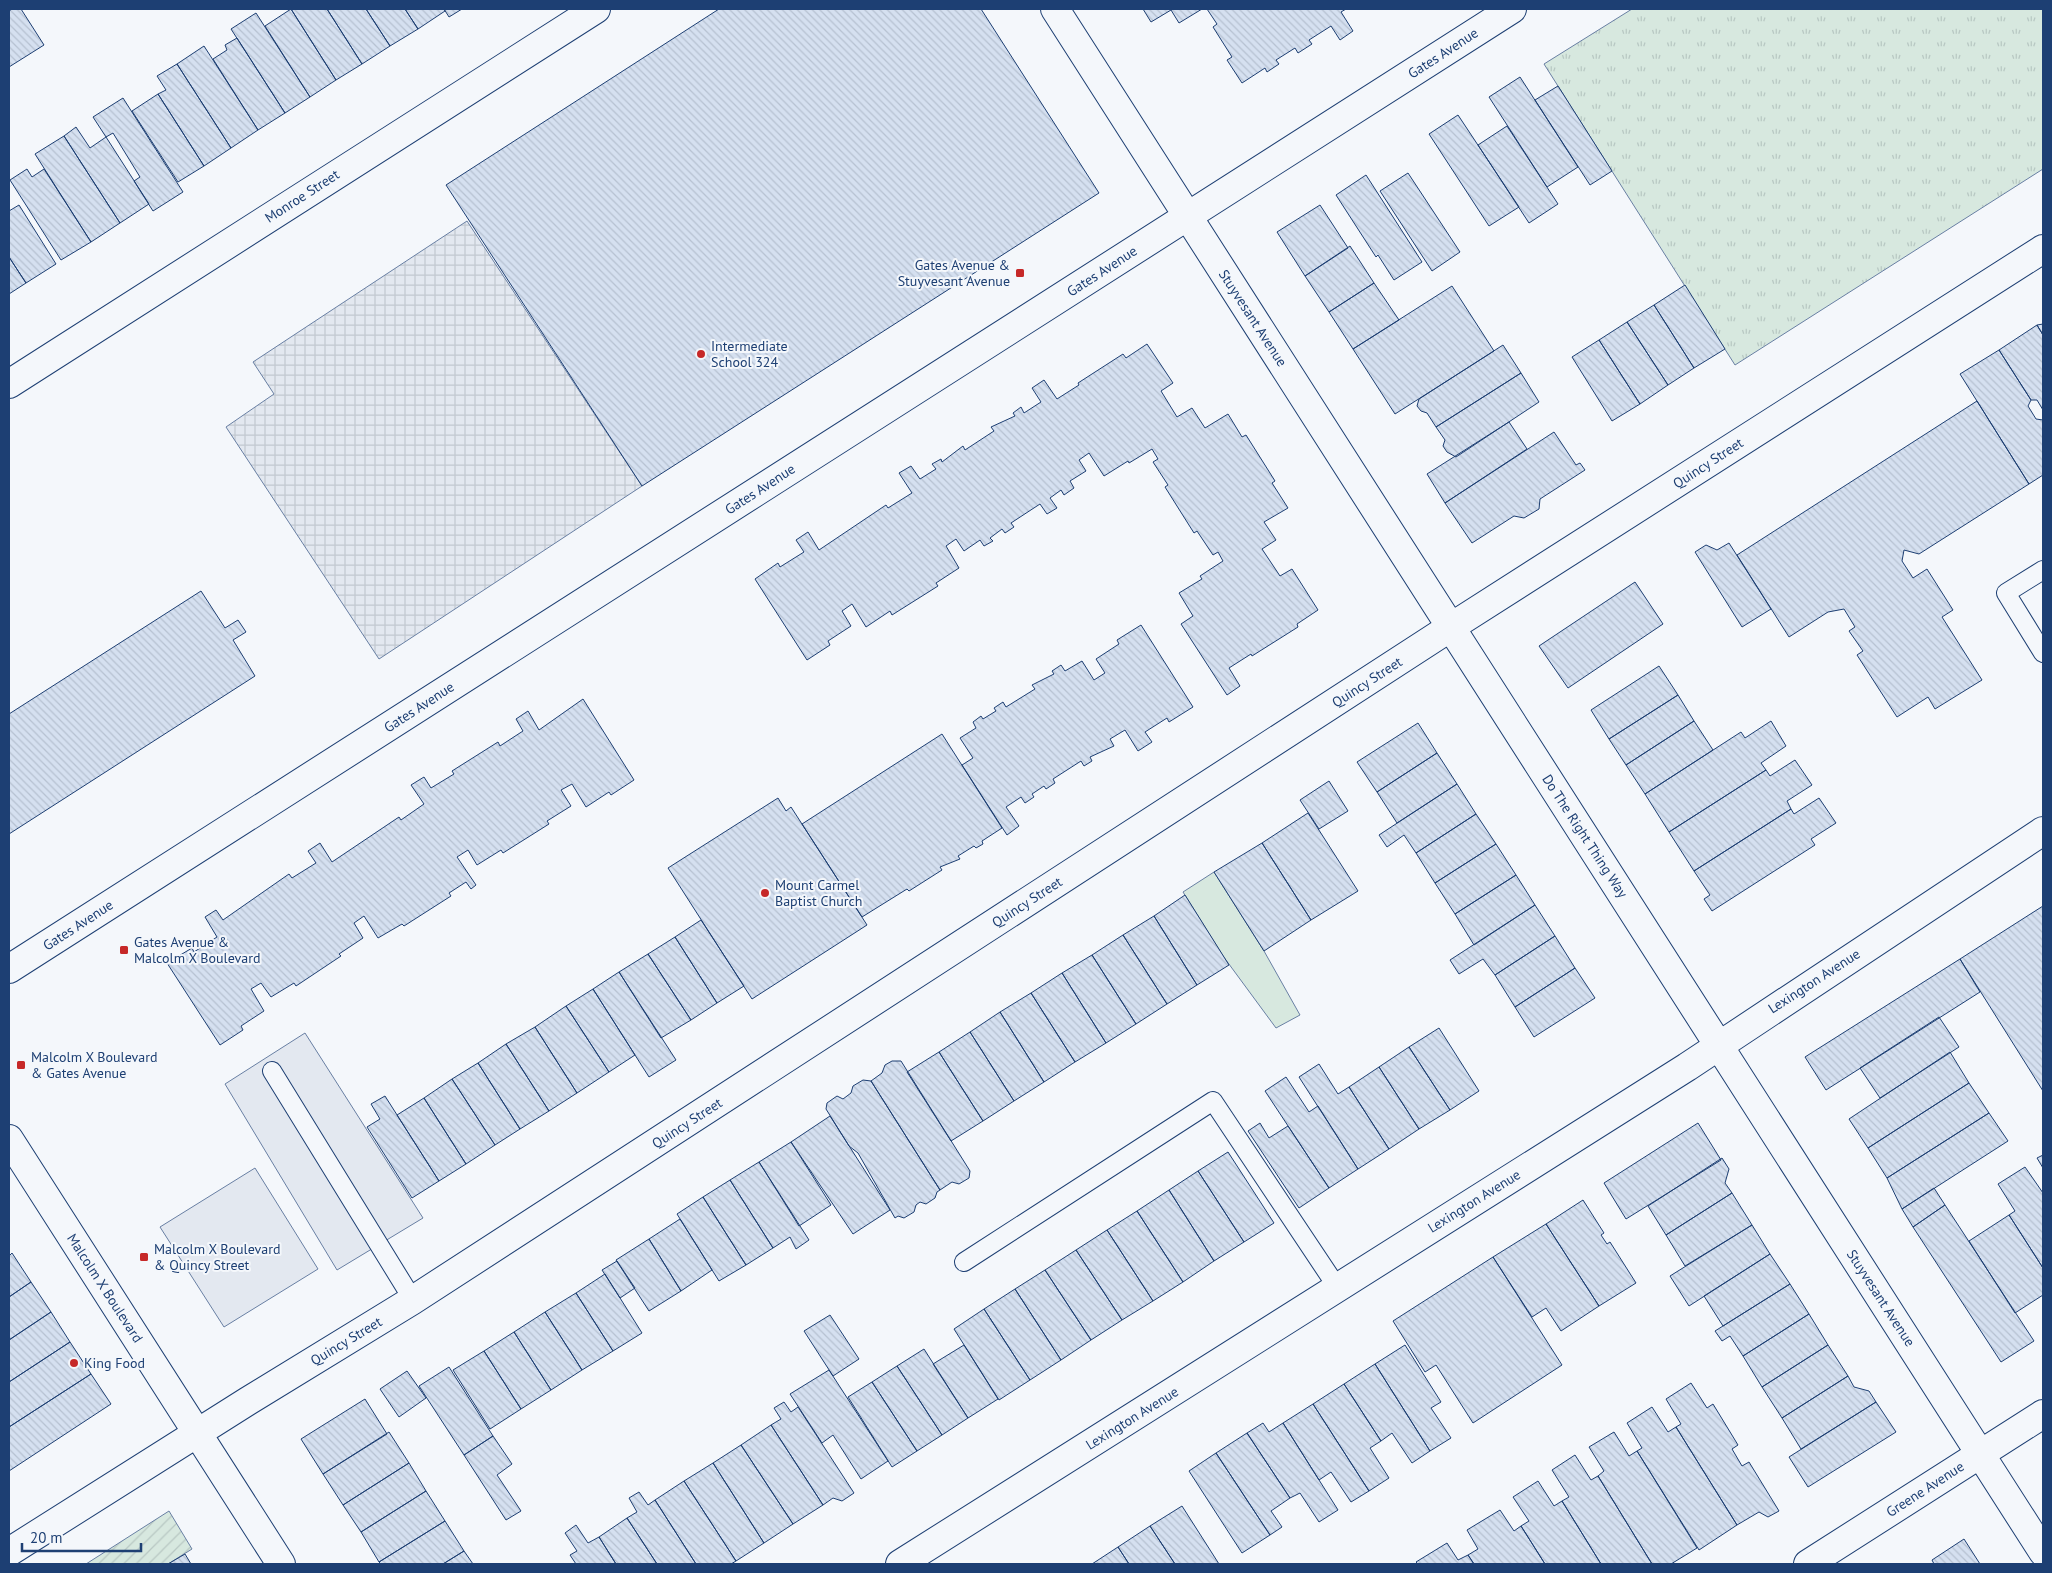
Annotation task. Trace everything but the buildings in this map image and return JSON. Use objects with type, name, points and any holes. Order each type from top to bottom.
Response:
[{"type":"street","name":"Monroe Street","points":[[9,384],[596,9]]},
{"type":"street","name":"Stuyvesant Avenue","points":[[1055,9],[1451,627]]},
{"type":"street","name":"Gates Avenue","points":[[9,969],[1512,9]]},
{"type":"street","name":"Quincy Street","points":[[9,1552],[413,1300],[1451,627],[2043,249]]},
{"type":"street","name":"Do The Right Thing Way","points":[[1451,627],[1718,1044]]},
{"type":"street","name":"Lexington Avenue","points":[[900,1564],[1686,1067],[1718,1044],[2043,831]]},
{"type":"street","name":"Stuyvesant Avenue","points":[[1718,1044],[2043,1552]]},
{"type":"street","name":"Malcolm X Boulevard","points":[[9,1139],[281,1564]]},
{"type":"street","name":"Greene Avenue","points":[[1808,1564],[2043,1414]]},
{"type":"lane","points":[[2043,570],[2006,593],[2043,654]]},
{"type":"lane","points":[[272,1071],[413,1300]]},
{"type":"lane","points":[[964,1262],[1214,1101],[1338,1287]]},
{"type":"green space","points":[[1632,9],[2043,9],[2043,169],[1735,365],[1544,64]]},
{"type":"green space","points":[[1214,872],[1264,951],[1300,1015],[1276,1028],[1223,956],[1183,892]]},
{"type":"green space","points":[[169,1511],[192,1549],[168,1564],[86,1564]]},
{"type":"shaded area","points":[[467,221],[642,486],[379,659],[226,427],[274,394],[253,362]]},
{"type":"shaded area","points":[[305,1033],[423,1218],[337,1270],[225,1084]]},
{"type":"shaded area","points":[[255,1168],[318,1269],[224,1327],[160,1227]]},
{"type":"place","name":"Gates Avenue & Stuyvesant Avenue","points":[[1020,273]]},
{"type":"place","name":"Intermediate School 324","points":[[701,354]]},
{"type":"place","name":"Mount Carmel Baptist Church","points":[[765,893]]},
{"type":"place","name":"Gates Avenue & Malcolm X Boulevard","points":[[124,950]]},
{"type":"place","name":"Malcolm X Boulevard & Gates Avenue","points":[[21,1065]]},
{"type":"place","name":"Malcolm X Boulevard & Quincy Street","points":[[144,1257]]},
{"type":"place","name":"King Food","points":[[74,1363]]}]
